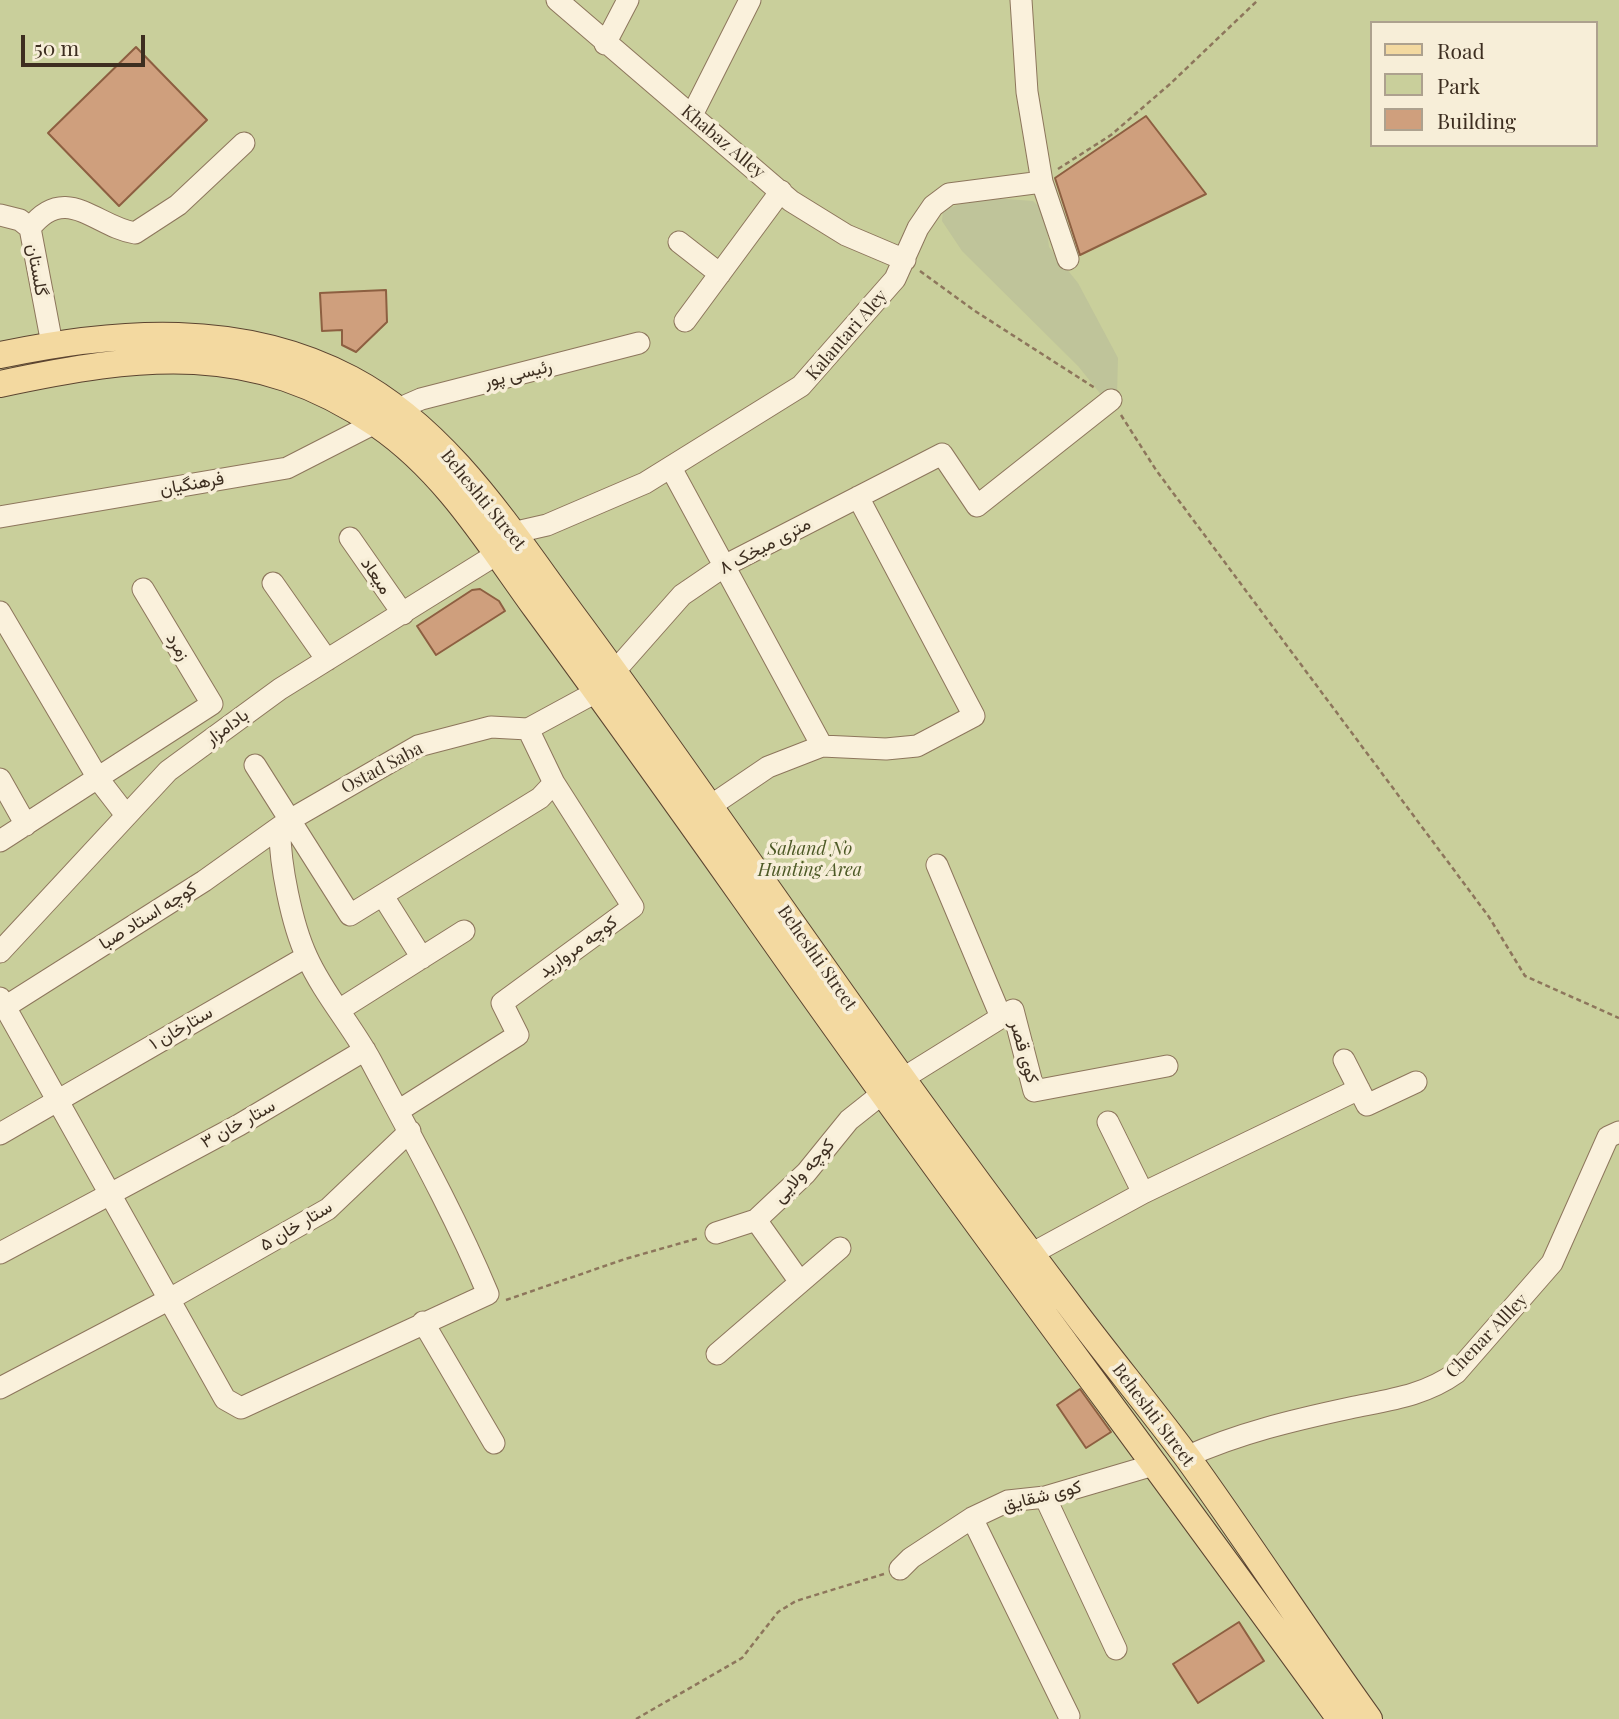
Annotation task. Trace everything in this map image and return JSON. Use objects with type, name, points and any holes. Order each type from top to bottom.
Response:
[{"type":"main road","name":"Beheshti Street","points":[[0,355],[52,344],[130,335],[192,336],[251,342],[298,355],[352,379],[398,409],[448,453],[506,546],[606,681],[1157,1464],[1340,1719]]},
{"type":"main road","name":"Beheshti Street","points":[[0,384],[153,358],[219,363],[268,372],[316,390],[375,423],[418,455],[506,546]]},
{"type":"main road","name":"Beheshti Street","points":[[606,681],[709,807],[892,1086],[1031,1255],[1186,1457],[1369,1719]]},
{"type":"street","name":"Khabaz Alley","points":[[556,0],[781,191],[846,234],[905,260]]},
{"type":"street","points":[[605,44],[628,0]]},
{"type":"street","points":[[692,115],[750,0]]},
{"type":"street","points":[[1021,0],[1027,92],[1042,182],[1068,259]]},
{"type":"street","points":[[30,228],[56,207],[65,207],[80,209],[119,231],[135,233],[178,205],[244,143]]},
{"type":"street","name":"Kalantari Aley","points":[[506,546],[671,468],[802,386],[895,279],[918,228],[933,206],[948,194],[1042,182]]},
{"type":"street","points":[[685,321],[781,191]]},
{"type":"street","name":"گلستان","points":[[0,215],[20,220],[30,228],[52,344]]},
{"type":"street","points":[[679,242],[720,274]]},
{"type":"street","name":"رئیسی پور","points":[[398,409],[421,399],[639,343]]},
{"type":"street","name":"۸ متری میخک","points":[[606,681],[682,595],[726,565],[942,454],[978,506],[1111,400]]},
{"type":"street","name":"فرهنگیان","points":[[0,517],[286,468],[375,423]]},
{"type":"street","points":[[671,468],[822,746]]},
{"type":"street","points":[[709,807],[768,767],[822,746],[886,749],[917,746],[974,716],[858,497]]},
{"type":"street","name":"میعاد","points":[[350,538],[402,614]]},
{"type":"street","name":"بادامزار","points":[[0,952],[168,771],[281,689],[506,546]]},
{"type":"street","points":[[273,583],[327,660]]},
{"type":"street","name":"زمرد","points":[[99,780],[212,704],[143,589]]},
{"type":"street","points":[[0,612],[99,780],[126,815]]},
{"type":"street","points":[[255,765],[284,824],[350,915],[540,798],[554,783],[528,729],[606,681]]},
{"type":"street","name":"Ostad Saba","points":[[284,824],[418,747],[491,727],[528,729]]},
{"type":"street","points":[[0,779],[26,825]]},
{"type":"street","points":[[0,841],[99,780]]},
{"type":"street","name":"کوچه مروارید","points":[[398,1111],[518,1035],[502,1003],[633,907],[554,783]]},
{"type":"street","points":[[2,1002],[225,1399],[241,1408],[488,1294],[462,1232],[410,1131],[365,1049],[306,957],[279,849],[284,824]]},
{"type":"street","name":"کوچه استاد صبا","points":[[2,1002],[204,881],[284,824]]},
{"type":"street","points":[[937,865],[1001,1017]]},
{"type":"street","points":[[383,896],[422,958]]},
{"type":"street","points":[[340,1010],[464,931]]},
{"type":"street","name":"ستارخان ۱","points":[[0,1134],[56,1099],[306,957]]},
{"type":"street","name":"کوی قصر","points":[[892,1086],[1013,1010],[1034,1091],[1167,1066]]},
{"type":"street","name":"ستار خان ۳","points":[[0,1253],[239,1125],[365,1049]]},
{"type":"street","points":[[1344,1060],[1367,1105],[1416,1082]]},
{"type":"street","name":"کوچه ولایی","points":[[716,1233],[756,1220],[806,1173],[849,1120],[892,1086]]},
{"type":"street","points":[[1031,1255],[1143,1193],[1359,1090]]},
{"type":"street","points":[[1108,1122],[1143,1193]]},
{"type":"street","name":"ستار خان ۵","points":[[0,1388],[168,1300],[328,1209],[410,1131]]},
{"type":"street","name":"Chenar Allley","points":[[1186,1457],[1230,1437],[1415,1394],[1436,1387],[1456,1373],[1552,1263],[1591,1169],[1608,1137],[1619,1132]]},
{"type":"street","points":[[756,1220],[800,1282]]},
{"type":"street","points":[[717,1354],[840,1248]]},
{"type":"street","points":[[423,1322],[494,1443]]},
{"type":"street","name":"کوی شقایق","points":[[901,1569],[911,1558],[972,1518],[1008,1501],[1045,1497],[1157,1464]]},
{"type":"street","points":[[1045,1497],[1116,1649]]},
{"type":"street","points":[[972,1518],[1069,1716]]},
{"type":"path","points":[[1042,182],[1064,164],[1111,135],[1170,84],[1258,0]]},
{"type":"path","points":[[905,260],[975,311],[1111,400],[1156,470],[1489,917],[1525,976],[1619,1018]]},
{"type":"path","points":[[488,1294],[498,1300],[510,1300],[625,1259],[716,1233]]},
{"type":"path","points":[[636,1719],[742,1658],[778,1612],[796,1601],[901,1569]]},
{"type":"green space","name":"Sahand No Hunting Area","points":[[0,0],[1619,0],[1619,1719],[0,1719]]},
{"type":"green space","points":[[981,197],[1033,201],[1045,212],[1049,247],[1078,283],[1118,358],[1117,395],[1103,397],[1078,366],[962,251],[942,221],[943,210]]},
{"type":"building","points":[[136,47],[207,120],[119,206],[48,133]]},
{"type":"building","points":[[1146,116],[1206,194],[1080,255],[1055,178]]},
{"type":"building","points":[[386,290],[387,322],[356,352],[342,345],[342,330],[322,331],[320,293]]},
{"type":"building","points":[[480,589],[499,601],[505,611],[436,655],[417,626],[472,590]]},
{"type":"building","points":[[1080,1389],[1111,1432],[1086,1448],[1057,1405]]},
{"type":"building","points":[[1239,1622],[1264,1661],[1198,1703],[1173,1664]]}]
